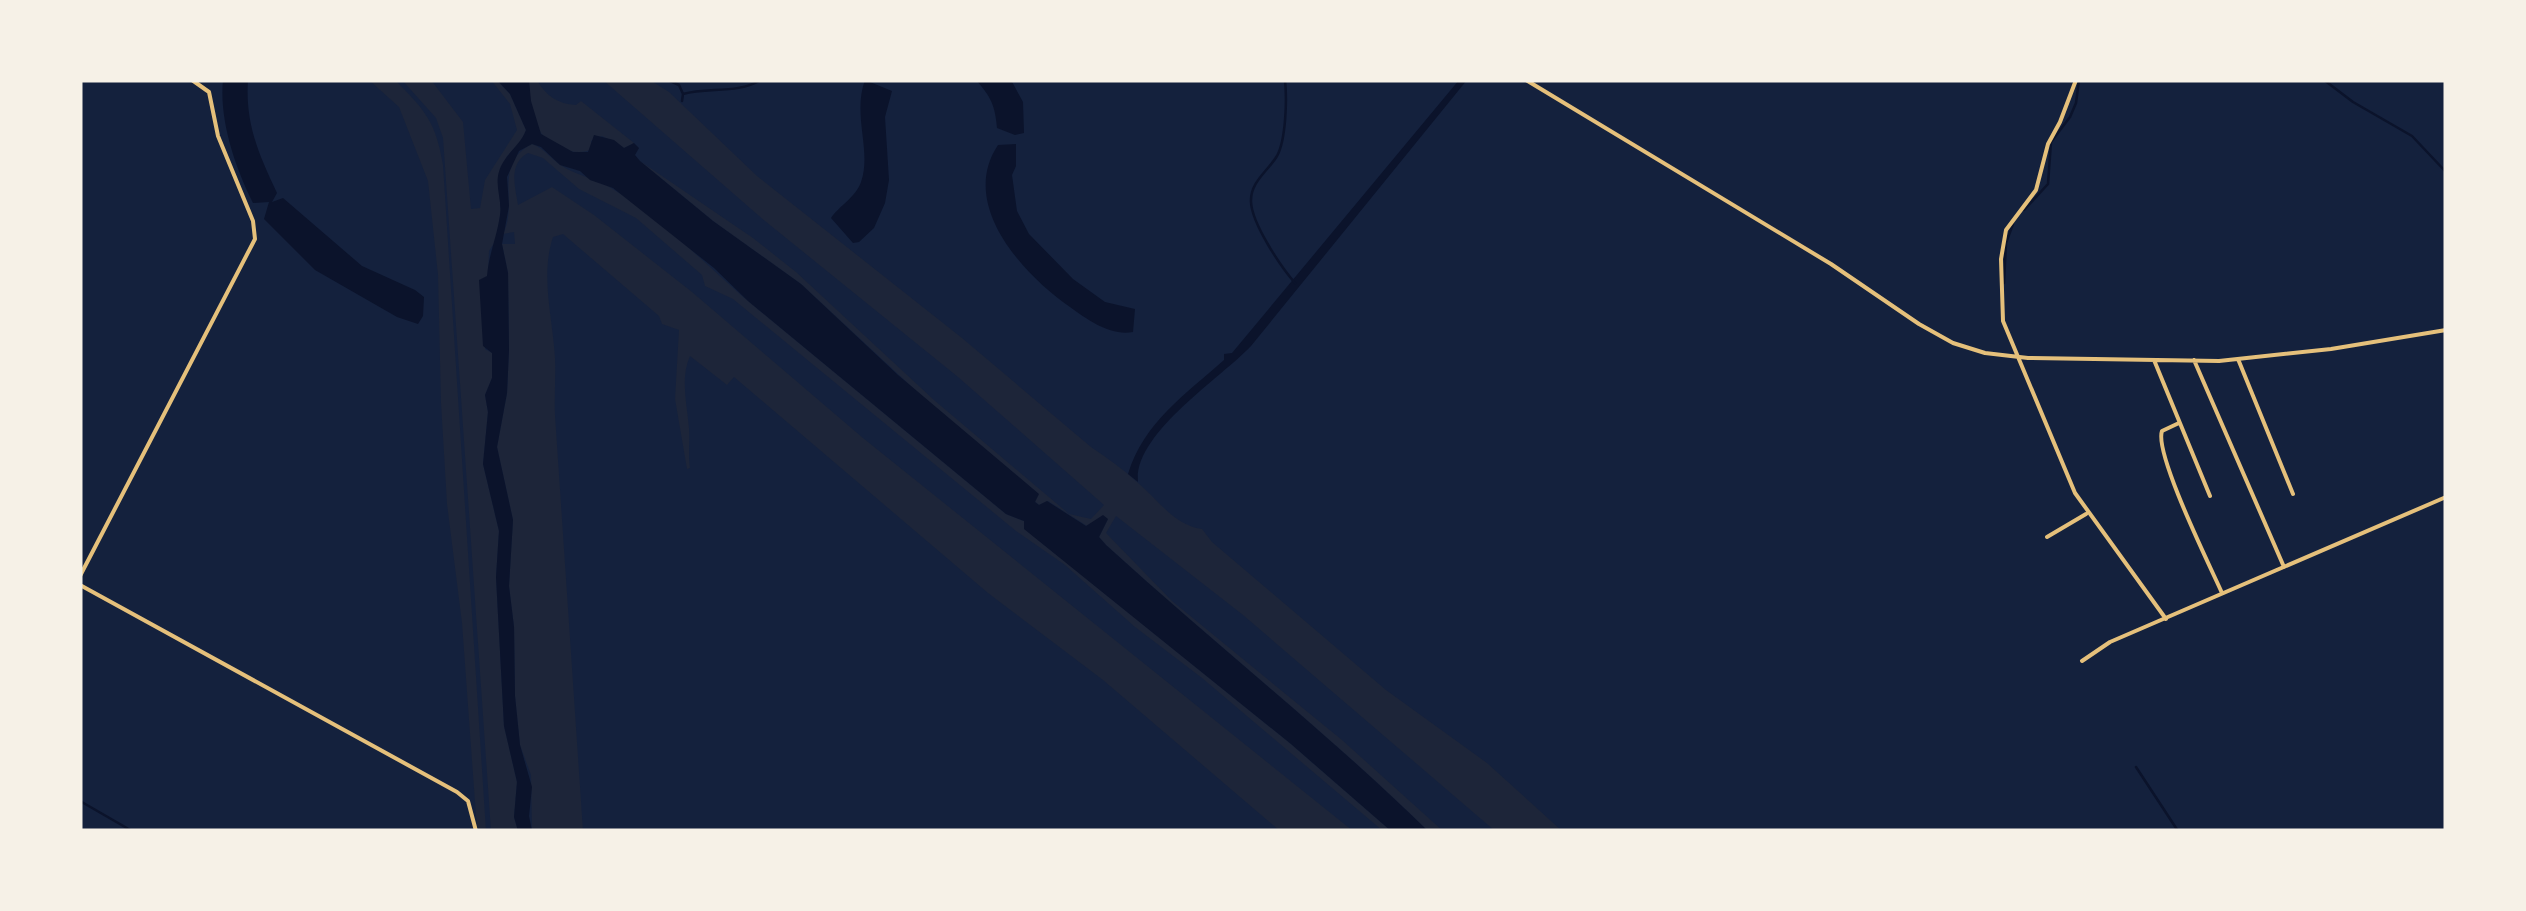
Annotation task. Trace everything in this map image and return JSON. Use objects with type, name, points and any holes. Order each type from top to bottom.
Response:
[{"type":"street","points":[[80,576],[255,239],[253,222],[218,136],[209,92],[192,80]]},
{"type":"street","points":[[1526,80],[1832,264],[1919,324],[1954,343],[1985,353],[2016,357],[2238,359],[2446,330]]},
{"type":"street","points":[[2076,80],[2048,144],[2036,190],[2011,219],[2002,242],[2003,322],[2075,493],[2166,619]]},
{"type":"street","points":[[2238,359],[2293,494]]},
{"type":"street","points":[[2154,360],[2210,496]]},
{"type":"street","points":[[2194,360],[2284,567]]},
{"type":"street","points":[[2179,423],[2162,431],[2160,440],[2175,486],[2222,594]]},
{"type":"street","points":[[2082,661],[2110,642],[2446,497]]},
{"type":"street","points":[[2046,537],[2088,513]]},
{"type":"street","points":[[80,585],[457,792],[468,801],[476,831]]},
{"type":"shaded area","points":[[223,80],[248,80],[251,125],[277,193],[272,202],[283,198],[362,266],[424,297],[423,316],[418,324],[397,317],[315,270],[264,219],[269,202],[253,203],[230,143],[223,111]]},
{"type":"shaded area","points":[[369,80],[395,80],[414,100],[433,127],[443,165],[486,831],[478,831],[476,816],[462,623],[447,504],[438,275],[428,181],[399,107]]},
{"type":"shaded area","points":[[402,80],[431,80],[463,122],[471,209],[480,208],[485,180],[517,130],[510,104],[491,80],[497,80],[510,94],[526,130],[498,176],[501,211],[496,240],[489,251],[485,349],[492,353],[492,378],[485,395],[488,412],[483,464],[499,531],[496,577],[504,726],[517,782],[514,817],[518,831],[491,831],[443,138],[436,118]]},
{"type":"shaded area","points":[[497,80],[529,80],[541,134],[573,152],[588,152],[594,135],[614,140],[624,148],[634,143],[639,148],[635,155],[640,161],[713,221],[801,284],[898,375],[1039,494],[1035,502],[1039,505],[1047,501],[1086,526],[1103,515],[1108,519],[1099,537],[1106,545],[1428,831],[1391,831],[1291,744],[1024,529],[1024,521],[1006,514],[748,301],[714,268],[613,188],[560,165],[532,144],[519,151],[507,177],[509,206],[502,244],[508,273],[509,350],[507,393],[497,447],[513,520],[509,586],[515,696],[520,745],[532,787],[532,831],[518,831],[514,817],[517,782],[504,726],[496,577],[499,531],[483,464],[488,412],[485,395],[492,378],[492,353],[483,346],[479,280],[487,276],[499,223],[500,169],[526,130],[510,94]]},
{"type":"shaded area","points":[[529,80],[537,80],[558,101],[576,105],[581,101],[634,143],[624,148],[602,136],[591,141],[592,149],[580,152],[552,143],[536,122]]},
{"type":"shaded area","points":[[603,80],[650,80],[669,92],[757,176],[1132,477],[1174,517],[1202,529],[1212,542],[1386,690],[1487,763],[1562,831],[1495,831],[1243,615],[1116,516],[1106,533],[1172,601],[1342,740],[1443,831],[1428,831],[1106,545],[1099,537],[1108,519],[1087,526],[1048,501],[1039,505],[801,284],[713,221],[640,161],[796,272],[934,400],[1069,514],[1091,519],[1104,505],[958,377],[765,221]]},
{"type":"shaded area","points":[[865,80],[892,91],[885,117],[889,180],[885,203],[874,228],[853,243],[831,218],[855,192],[864,170],[860,106]]},
{"type":"shaded area","points":[[976,80],[1011,80],[1023,102],[1024,133],[1015,135],[997,128],[991,102]]},
{"type":"shaded area","points":[[1459,80],[1467,80],[1251,346],[1164,426],[1140,464],[1138,482],[1128,474],[1155,424],[1224,360],[1224,354],[1232,353]]},
{"type":"shaded area","points":[[532,144],[562,166],[611,188],[646,212],[1006,514],[1024,521],[1025,529],[1291,744],[1391,831],[1383,831],[1065,565],[1016,531],[733,299],[705,286],[702,275],[636,218],[579,189],[543,158],[528,153],[515,169],[518,205],[552,187],[594,215],[692,292],[863,438],[1353,831],[1280,831],[1103,680],[988,593],[734,377],[727,385],[690,356],[685,382],[690,468],[687,469],[675,399],[679,330],[662,324],[659,316],[563,234],[553,237],[547,282],[555,358],[555,415],[583,831],[532,831],[531,775],[520,745],[515,696],[509,586],[513,520],[497,447],[507,393],[509,350],[508,273],[502,244],[515,244],[514,232],[503,234],[509,210],[509,173],[520,152]]},
{"type":"shaded area","points":[[1016,144],[1012,175],[1017,211],[1029,234],[1073,279],[1105,302],[1135,309],[1133,332],[1108,329],[1070,307],[1034,277],[1002,236],[986,191],[988,168],[998,145]]},
{"type":"waterway","points":[[668,80],[679,85],[682,101]]},
{"type":"waterway","points":[[683,94],[742,87],[761,80]]},
{"type":"waterway","points":[[1285,80],[1280,149],[1256,183],[1251,202],[1262,233],[1295,283]]},
{"type":"waterway","points":[[2024,210],[2048,184],[2051,142],[2070,117],[2079,80]]},
{"type":"waterway","points":[[2324,80],[2412,136],[2446,172]]},
{"type":"waterway","points":[[2004,283],[2006,243],[2013,224]]},
{"type":"waterway","points":[[2136,767],[2178,831]]},
{"type":"waterway","points":[[80,801],[132,831]]}]
